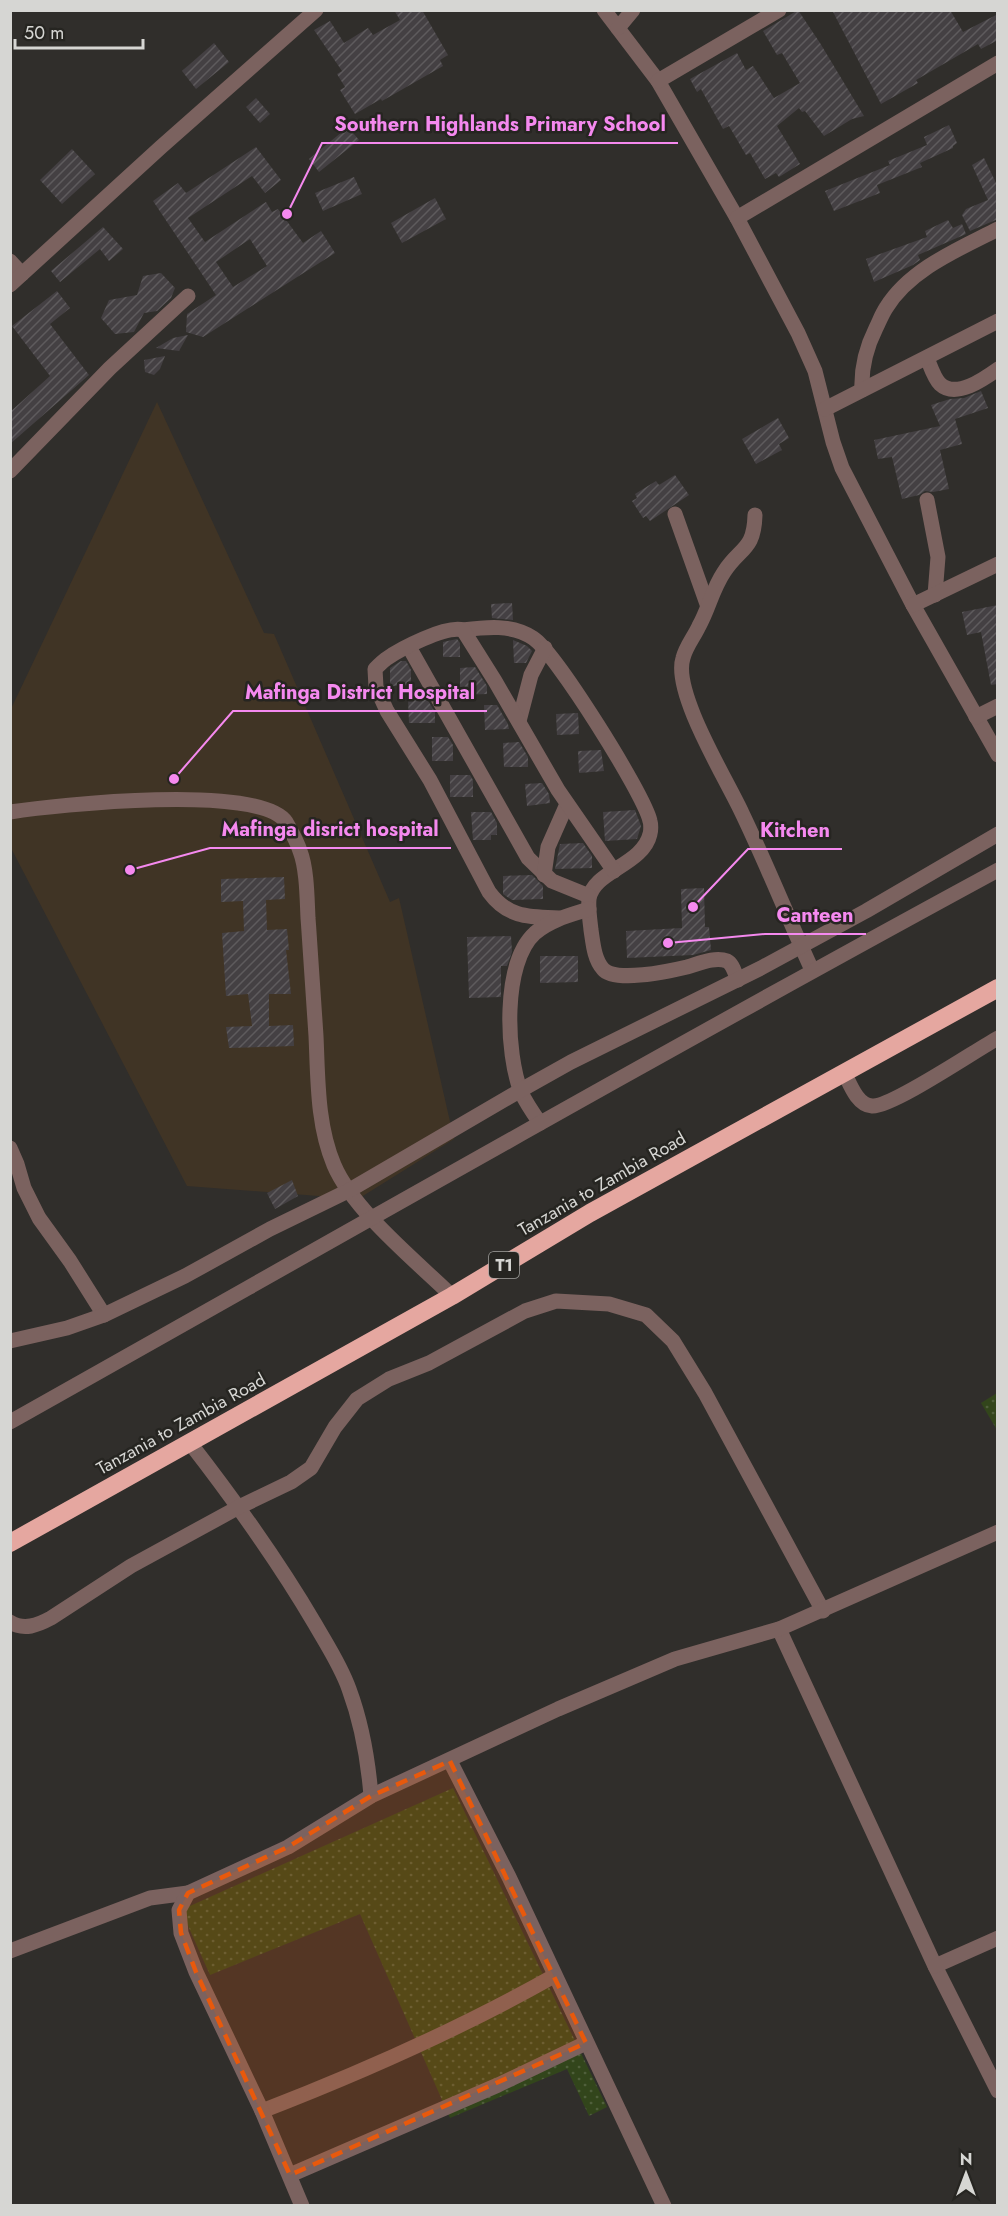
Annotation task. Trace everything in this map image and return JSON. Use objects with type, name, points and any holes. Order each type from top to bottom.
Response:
[{"type":"highway","name":"Tanzania to Zambia Road","points":[[10,1543],[452,1296],[590,1213],[998,988]]},
{"type":"street","points":[[10,285],[316,10]]},
{"type":"street","points":[[604,10],[658,81],[737,218],[798,333],[814,371],[842,468],[913,605],[998,755]]},
{"type":"street","points":[[618,28],[633,10]]},
{"type":"street","points":[[658,81],[779,10]]},
{"type":"street","points":[[737,218],[998,63]]},
{"type":"street","points":[[862,390],[861,374],[865,357],[887,306],[909,282],[938,261],[998,229]]},
{"type":"street","points":[[10,261],[22,274]]},
{"type":"street","points":[[10,471],[110,368],[188,296]]},
{"type":"street","points":[[825,409],[998,321]]},
{"type":"street","points":[[927,358],[940,384],[951,389],[965,388],[998,369]]},
{"type":"street","points":[[927,500],[938,557],[935,595]]},
{"type":"street","points":[[675,514],[707,604]]},
{"type":"street","points":[[755,515],[753,536],[749,545],[725,569],[682,660],[681,676],[706,742],[742,812],[812,970]]},
{"type":"street","points":[[913,605],[998,564]]},
{"type":"street","points":[[559,918],[519,915],[498,905],[489,892],[430,780],[387,711],[376,687],[375,669],[385,659],[452,629],[484,627],[514,629],[532,636],[545,648],[625,769],[645,807],[650,822],[650,834],[645,847],[596,886],[589,903],[595,953],[602,969],[608,974],[630,976],[684,967],[714,959],[727,961],[732,966],[738,980]]},
{"type":"street","points":[[463,630],[567,804],[614,871]]},
{"type":"street","points":[[409,647],[535,867],[552,881],[589,903]]},
{"type":"street","points":[[519,721],[531,675],[545,648]]},
{"type":"street","points":[[976,717],[998,706]]},
{"type":"street","points":[[10,812],[49,806],[169,799],[261,806],[284,820],[301,852],[307,893],[319,1096],[326,1143],[335,1167],[348,1191],[371,1217],[452,1296]]},
{"type":"street","points":[[544,875],[548,847],[567,804]]},
{"type":"street","points":[[10,1341],[67,1328],[104,1315],[185,1276],[270,1229],[348,1191],[521,1090],[801,946],[998,834]]},
{"type":"street","points":[[10,1422],[812,970],[998,870]]},
{"type":"street","points":[[540,1123],[528,1106],[515,1068],[509,1015],[513,983],[523,951],[534,934],[589,903]]},
{"type":"street","points":[[844,1072],[861,1102],[873,1106],[890,1101],[998,1038]]},
{"type":"street","points":[[10,1148],[17,1164],[17,1184],[104,1315]]},
{"type":"street","points":[[10,1622],[13,1625],[24,1627],[37,1625],[131,1566],[239,1507],[291,1482],[311,1468],[336,1427],[357,1399],[389,1379],[429,1363],[525,1311],[556,1301],[609,1304],[646,1316],[673,1341],[705,1393],[823,1611]]},
{"type":"street","points":[[190,1443],[239,1507],[300,1598],[348,1686],[367,1754],[371,1796]]},
{"type":"street","points":[[10,1951],[150,1898],[188,1893],[288,1847],[371,1796],[641,1672],[675,1659],[779,1629],[998,1532]]},
{"type":"street","points":[[779,1629],[935,1966],[998,2091]]},
{"type":"street","points":[[450,1761],[486,1831],[664,2205]]},
{"type":"street","points":[[188,1893],[179,1910],[181,1933],[196,1972],[262,2111],[302,2205]]},
{"type":"street","points":[[935,1966],[998,1938]]},
{"type":"street","points":[[262,2111],[381,2064],[480,2017],[554,1976]]},
{"type":"street","points":[[290,2175],[498,2085],[586,2043]]},
{"type":"highlighted area","points":[[450,1761],[586,2043],[290,2175],[196,1972],[181,1933],[179,1910],[188,1893],[288,1847],[371,1796]]},
{"type":"shaded area","points":[[157,402],[264,633],[274,634],[390,902],[399,898],[454,1139],[358,1199],[187,1186],[11,848],[10,711]]},
{"type":"green space","points":[[997,1393],[997,1430],[981,1403]]},
{"type":"green space","points":[[453,1788],[607,2107],[589,2116],[567,2069],[450,2118],[360,1914],[210,1975],[181,1910]]},
{"type":"building","points":[[394,10],[422,10],[448,55],[440,60],[443,66],[355,114],[340,90],[345,87],[337,74],[342,71],[314,30],[330,21],[344,43],[368,28],[373,35],[400,20]]},
{"type":"building","points":[[798,10],[864,116],[852,119],[824,136],[805,111],[802,112],[799,108],[777,126],[800,164],[779,177],[776,173],[765,179],[750,153],[746,155],[729,126],[723,129],[701,89],[697,92],[690,79],[737,53],[746,70],[753,66],[774,98],[800,83],[782,53],[777,55],[763,31]]},
{"type":"building","points":[[832,10],[950,10],[963,32],[998,14],[998,40],[981,49],[978,44],[916,80],[918,83],[881,104]]},
{"type":"building","points":[[214,43],[229,62],[196,89],[182,71]]},
{"type":"building","points":[[256,98],[270,114],[260,123],[246,107]]},
{"type":"building","points":[[949,125],[957,143],[953,148],[920,163],[922,167],[877,185],[880,193],[834,211],[825,191],[890,165],[888,161],[927,145],[924,137]]},
{"type":"building","points":[[348,127],[359,140],[319,172],[309,159]]},
{"type":"building","points":[[256,147],[281,180],[265,193],[252,176],[188,218],[205,242],[266,202],[272,212],[278,209],[303,243],[321,231],[335,253],[203,337],[186,332],[187,314],[216,295],[153,201],[178,183],[186,193]],"holes":[[[250,239],[267,266],[233,287],[216,262]]]},
{"type":"building","points":[[72,149],[95,174],[62,204],[40,180]]},
{"type":"building","points":[[984,158],[998,187],[998,219],[970,231],[962,215],[966,209],[988,200],[972,165]]},
{"type":"building","points":[[354,177],[362,194],[323,211],[315,193]]},
{"type":"building","points":[[435,198],[446,219],[402,243],[391,223]]},
{"type":"building","points":[[948,220],[953,228],[962,224],[966,234],[918,255],[920,260],[913,265],[874,282],[866,259],[927,237],[925,231]]},
{"type":"building","points":[[103,227],[123,249],[109,261],[100,249],[60,282],[51,271]]},
{"type":"building","points":[[161,273],[175,288],[171,298],[157,311],[144,313],[134,332],[115,334],[101,318],[109,300],[137,295],[143,276]]},
{"type":"building","points":[[57,291],[70,308],[50,324],[89,375],[10,444],[10,412],[50,376],[12,326]]},
{"type":"building","points":[[188,335],[179,351],[156,348],[173,338]]},
{"type":"building","points":[[165,356],[160,369],[154,375],[145,372],[144,360]]},
{"type":"building","points":[[981,391],[988,408],[955,419],[962,444],[940,450],[949,489],[925,491],[919,495],[902,499],[892,457],[878,459],[874,440],[940,426],[931,405],[950,399],[964,398]]},
{"type":"building","points":[[778,418],[789,438],[779,444],[782,450],[756,464],[742,439]]},
{"type":"building","points":[[675,475],[689,495],[650,521],[646,516],[643,518],[632,501],[637,498],[635,494],[656,481],[659,485]]},
{"type":"building","points":[[512,603],[513,620],[492,618],[491,604]]},
{"type":"building","points":[[998,605],[998,684],[991,685],[981,632],[967,635],[962,612]]},
{"type":"building","points":[[457,639],[460,643],[460,657],[443,657],[443,642]]},
{"type":"building","points":[[513,640],[527,646],[532,651],[526,663],[514,663]]},
{"type":"building","points":[[401,661],[406,661],[411,670],[411,685],[390,686],[390,668]]},
{"type":"building","points":[[475,667],[487,686],[487,694],[460,695],[460,668]]},
{"type":"building","points":[[408,699],[427,699],[435,712],[435,723],[409,723]]},
{"type":"building","points":[[484,705],[497,705],[509,729],[485,730]]},
{"type":"building","points":[[578,713],[579,734],[557,735],[556,714]]},
{"type":"building","points":[[432,737],[448,737],[453,745],[453,761],[432,761]]},
{"type":"building","points":[[519,742],[528,757],[528,767],[504,767],[503,743]]},
{"type":"building","points":[[601,750],[604,771],[579,773],[578,751]]},
{"type":"building","points":[[450,775],[470,775],[473,780],[473,797],[450,797]]},
{"type":"building","points":[[542,783],[549,794],[550,803],[527,806],[525,784]]},
{"type":"building","points":[[635,810],[641,826],[637,839],[605,841],[603,812]]},
{"type":"building","points":[[471,812],[491,812],[497,823],[497,835],[491,835],[491,840],[473,840]]},
{"type":"building","points":[[583,843],[592,856],[592,868],[555,869],[560,844]]},
{"type":"building","points":[[532,875],[543,886],[543,899],[512,900],[503,894],[503,876]]},
{"type":"building","points":[[284,877],[285,899],[266,900],[267,930],[287,929],[289,950],[286,950],[291,994],[269,994],[269,1026],[293,1025],[294,1046],[229,1048],[226,1027],[252,1026],[248,994],[226,996],[222,933],[244,931],[243,901],[221,902],[221,879]]},
{"type":"building","points":[[704,888],[705,927],[709,927],[711,950],[693,955],[627,958],[626,931],[682,928],[681,889]]},
{"type":"building","points":[[511,936],[512,952],[507,966],[501,966],[501,997],[469,998],[467,937]]},
{"type":"building","points":[[540,956],[578,956],[578,982],[540,983]]},
{"type":"building","points":[[292,1180],[298,1196],[275,1209],[267,1193]]},
{"type":"place","name":"Southern Highlands Primary School","points":[[287,214]]},
{"type":"place","name":"Mafinga District Hospital","points":[[174,779]]},
{"type":"place","name":"Mafinga disrict hospital","points":[[130,870]]},
{"type":"place","name":"Kitchen","points":[[693,907]]},
{"type":"place","name":"Canteen","points":[[668,943]]}]
